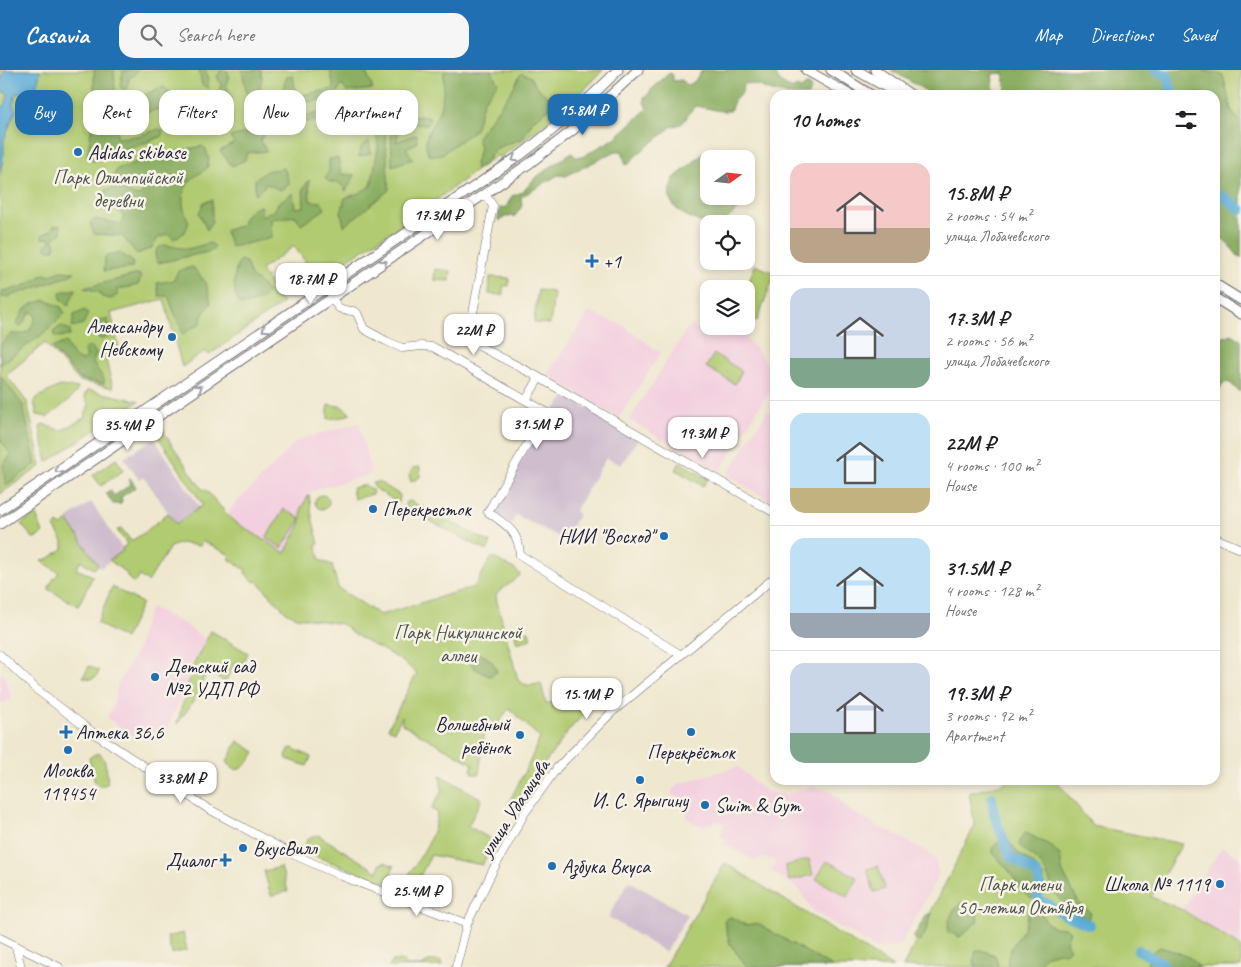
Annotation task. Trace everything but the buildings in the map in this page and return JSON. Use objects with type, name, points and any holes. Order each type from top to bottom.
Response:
[{"type":"main road","points":[[0,510],[522,154],[568,118],[618,70]]},
{"type":"main road","points":[[0,524],[530,163],[573,130],[638,70]]},
{"type":"main road","points":[[806,70],[841,90]]},
{"type":"main road","points":[[831,70],[863,90]]},
{"type":"main road","points":[[856,70],[891,90]]},
{"type":"main road","points":[[875,70],[905,90]]},
{"type":"main road","points":[[1220,287],[1241,300]]},
{"type":"main road","points":[[1220,301],[1241,314]]},
{"type":"street","points":[[485,194],[493,206],[470,329],[474,341],[479,346],[539,378],[770,510]]},
{"type":"street","points":[[331,298],[339,308],[357,313],[364,329],[402,348],[433,347],[546,412],[488,512],[515,533],[520,544],[520,555],[681,655]]},
{"type":"street","points":[[293,309],[302,311],[300,320]]},
{"type":"street","points":[[526,400],[539,378]]},
{"type":"street","points":[[173,391],[170,397],[172,401],[180,401]]},
{"type":"street","points":[[1220,540],[1241,549]]},
{"type":"street","name":"улица Удальцова","points":[[456,967],[467,924],[511,836],[528,808],[557,768],[611,713],[770,581]]},
{"type":"street","points":[[0,655],[36,689],[86,727],[207,808],[288,852],[339,876],[467,924]]},
{"type":"street","points":[[0,938],[59,967]]},
{"type":"street","points":[[16,946],[21,967]]},
{"type":"shaded area","points":[[589,312],[622,325],[661,353],[619,418],[547,375]]},
{"type":"shaded area","points":[[689,326],[700,328],[700,335],[736,335],[746,337],[770,368],[770,390],[719,472],[629,420]]},
{"type":"shaded area","points":[[566,396],[639,437],[621,465],[606,458],[575,511],[579,514],[564,539],[516,515],[510,525],[491,512],[542,425]]},
{"type":"shaded area","points":[[767,411],[770,413],[770,501],[727,475]]},
{"type":"shaded area","points":[[359,423],[371,474],[309,492],[301,508],[301,524],[285,554],[232,520],[229,516],[229,511],[232,507],[298,440]]},
{"type":"shaded area","points":[[154,438],[200,508],[176,524],[144,477],[139,480],[124,458]]},
{"type":"shaded area","points":[[91,502],[124,551],[100,568],[67,519]]},
{"type":"shaded area","name":"Детский сад №2 УДП РФ","points":[[151,607],[186,625],[206,640],[192,662],[184,690],[167,729],[160,737],[135,737],[107,718],[114,703],[118,684],[138,649],[141,632]]},
{"type":"shaded area","points":[[0,672],[4,675],[12,700],[0,703]]},
{"type":"shaded area","points":[[738,766],[756,784],[769,792],[785,795],[811,787],[829,790],[852,812],[928,852],[935,859],[939,874],[908,932],[903,934],[904,939],[901,944],[891,948],[877,949],[813,911],[798,888],[772,872],[771,869],[775,865],[774,860],[769,858],[753,860],[724,844],[726,840],[719,835],[725,824],[721,821],[701,826],[694,825],[688,819],[683,799],[671,795],[673,789],[678,784]]},
{"type":"shaded area","name":"Школа № 1119","points":[[1222,847],[1241,858],[1241,946],[1183,909]]},
{"type":"shaded area","points":[[629,881],[688,915],[665,952],[608,917]]},
{"type":"green space","name":"Парк Олимпийской деревни","points":[[0,70],[603,70],[567,106],[513,148],[499,158],[497,155],[413,217],[318,279],[294,246],[261,270],[283,303],[209,355],[205,351],[182,367],[164,299],[111,313],[119,349],[106,360],[113,388],[79,381],[45,343],[6,375],[27,402],[41,466],[0,494]]},
{"type":"green space","points":[[94,70],[114,70],[115,90],[94,90]]},
{"type":"green space","points":[[136,70],[137,72],[129,79],[128,88],[123,90],[120,86],[123,71]]},
{"type":"green space","points":[[199,70],[206,70],[209,89],[202,85]]},
{"type":"green space","points":[[222,70],[227,70],[229,75],[226,85],[228,90],[219,90],[221,85],[217,76]]},
{"type":"green space","points":[[242,70],[261,70],[262,78],[259,90],[246,90]]},
{"type":"green space","points":[[330,70],[365,70],[373,89],[346,90],[342,85],[339,90],[329,90],[334,89]]},
{"type":"green space","points":[[449,70],[491,70],[498,83],[484,100],[475,130],[439,156],[429,155],[426,143],[428,132],[440,106],[444,72]]},
{"type":"green space","points":[[702,70],[775,70],[781,83],[794,89],[796,87],[801,89],[809,85],[811,90],[770,91],[753,84],[743,84],[742,93],[734,101],[730,111],[696,106],[682,123],[671,127],[638,154],[629,164],[626,165],[622,151],[616,151],[566,176],[558,175],[521,197],[522,206],[515,216],[504,217],[500,221],[498,219],[500,208],[506,207],[512,196],[523,192],[535,178],[569,154],[572,153],[576,157],[582,157],[615,138],[647,109],[644,97],[668,74],[671,73],[673,75],[673,81],[682,80],[688,85],[695,81]]},
{"type":"green space","points":[[891,70],[1201,70],[1223,75],[1231,110],[1241,123],[1241,259],[1220,235],[1220,90],[1006,90],[1004,73],[992,74],[994,90],[925,90]]},
{"type":"green space","points":[[1201,70],[1241,70],[1241,123],[1231,110],[1223,76]]},
{"type":"green space","points":[[521,73],[531,77],[535,85],[551,100],[550,108],[533,120],[523,138],[499,147],[490,154],[487,163],[476,169],[475,163],[480,149],[477,137],[512,90]]},
{"type":"green space","points":[[293,75],[295,90],[284,90],[287,77]]},
{"type":"green space","points":[[164,87],[168,90],[159,90],[159,110],[149,112],[149,93]]},
{"type":"green space","points":[[316,92],[316,101],[306,103],[306,94]]},
{"type":"green space","points":[[316,114],[316,121],[307,122],[306,116]]},
{"type":"green space","points":[[418,116],[430,118],[428,124],[418,124]]},
{"type":"green space","points":[[159,129],[159,135],[162,135],[161,137],[93,161],[87,156],[90,135],[117,135],[117,138],[149,135],[149,132]]},
{"type":"green space","points":[[244,133],[244,135],[264,135],[260,141],[267,151],[247,153],[245,160],[232,166],[220,151],[234,143],[230,137]]},
{"type":"green space","points":[[377,135],[385,135],[389,190],[344,226],[341,212],[345,198],[371,186],[378,148]]},
{"type":"green space","points":[[391,135],[398,135],[396,142],[417,135],[417,143],[406,148],[413,159],[392,166]]},
{"type":"green space","points":[[369,141],[371,153],[359,157],[361,147]]},
{"type":"green space","points":[[202,146],[206,149],[209,160],[207,168],[189,182],[184,193],[183,205],[189,222],[185,232],[174,239],[168,234],[158,238],[152,248],[137,254],[122,236],[94,234],[90,223],[95,219],[121,224],[124,216],[102,200],[106,190],[117,188],[138,196],[143,193],[143,186],[132,181],[113,178],[117,169],[152,157]]},
{"type":"green space","points":[[700,156],[700,205],[742,205],[732,215],[700,215],[700,222],[685,215],[673,204],[670,198],[670,189],[673,179]]},
{"type":"green space","points":[[338,158],[341,174],[355,175],[346,191],[340,183],[329,182],[325,178],[329,171],[329,159]]},
{"type":"green space","points":[[284,168],[290,184],[280,190],[267,184],[255,194],[255,180],[266,171]]},
{"type":"green space","points":[[309,180],[310,201],[321,202],[325,209],[301,225],[296,216],[271,219],[272,238],[231,247],[225,231],[242,225],[248,212],[261,206],[261,216],[275,210],[278,203],[293,193],[295,208],[304,207],[303,189]]},
{"type":"green space","points":[[212,200],[212,222],[207,230],[199,213],[204,202]]},
{"type":"green space","points":[[61,225],[61,233],[53,239],[56,245],[54,250],[48,250],[45,247],[50,242],[49,238],[43,239],[42,235],[50,231],[53,226]]},
{"type":"green space","points":[[210,243],[215,247],[212,251],[158,263],[155,256],[157,249],[164,245],[188,249]]},
{"type":"green space","points":[[119,252],[133,262],[132,268],[104,271],[105,257]]},
{"type":"green space","points":[[240,260],[246,262],[251,276],[268,293],[256,302],[240,305],[237,300],[234,282]]},
{"type":"green space","points":[[755,265],[770,271],[770,286],[757,321],[755,320],[755,280],[749,280],[753,270],[755,270]]},
{"type":"green space","points":[[193,267],[206,283],[211,303],[202,316],[201,323],[183,334],[168,296],[159,296],[157,283],[174,280],[178,271]]},
{"type":"green space","points":[[435,269],[451,271],[450,281],[434,280]]},
{"type":"green space","points":[[61,271],[75,272],[7,297],[0,297],[0,291],[18,288],[44,274],[49,276]]},
{"type":"green space","points":[[139,274],[141,278],[138,285],[116,290],[119,294],[111,299],[102,297],[99,292],[84,288]]},
{"type":"green space","points":[[490,277],[509,278],[509,286],[503,286],[503,295],[489,294]]},
{"type":"green space","points":[[76,289],[68,306],[61,299],[60,292]]},
{"type":"green space","points":[[538,290],[553,292],[554,294],[550,324],[535,323],[534,321]]},
{"type":"green space","points":[[46,300],[61,307],[65,313],[47,331],[0,365],[0,345],[10,334],[22,334],[29,331],[36,317],[31,311],[21,326],[16,325],[21,314],[30,305]]},
{"type":"green space","points":[[85,310],[88,314],[83,324],[72,327],[74,315]]},
{"type":"green space","points":[[108,319],[111,336],[102,339],[93,336],[95,322]]},
{"type":"green space","points":[[62,326],[70,330],[70,336],[55,337],[54,330]]},
{"type":"green space","points":[[1232,334],[1241,340],[1241,391],[1238,391],[1227,382],[1222,384],[1220,389],[1220,337]]},
{"type":"green space","points":[[66,342],[72,354],[83,361],[87,356],[84,351],[86,347],[92,347],[96,353],[93,363],[104,379],[104,384],[80,379],[52,348]]},
{"type":"green space","points":[[714,354],[742,371],[735,384],[706,367]]},
{"type":"green space","points":[[1,376],[23,405],[36,464],[5,486],[3,464],[11,455],[0,439]]},
{"type":"green space","points":[[60,386],[78,388],[77,392],[70,399],[48,417],[37,415],[34,402],[38,397]]},
{"type":"green space","points":[[88,390],[139,401],[47,462],[40,428],[43,424],[61,431],[84,418],[89,405],[84,396]]},
{"type":"green space","points":[[328,405],[341,406],[351,414],[328,419]]},
{"type":"green space","name":"Парк Никулинской аллеи","points":[[161,424],[166,436],[202,489],[206,490],[232,520],[285,553],[300,524],[301,508],[309,495],[319,544],[316,545],[320,560],[332,565],[338,588],[380,615],[474,587],[492,557],[520,574],[496,595],[518,680],[529,685],[541,683],[546,704],[552,702],[553,708],[590,696],[594,703],[569,730],[513,807],[508,804],[540,738],[509,708],[495,728],[492,720],[487,718],[479,774],[474,774],[471,770],[473,764],[402,724],[402,717],[394,731],[388,728],[417,673],[399,659],[350,632],[348,628],[341,624],[297,617],[287,613],[257,581],[254,582],[245,573],[246,570],[229,559],[230,555],[202,541],[200,546],[181,543],[170,547],[148,582],[140,576],[134,583],[128,578],[126,573],[109,560],[123,551],[122,548],[127,544],[117,530],[122,529],[131,541],[168,513],[176,524],[203,505],[153,429]]},
{"type":"green space","points":[[116,459],[124,470],[101,486],[93,475]]},
{"type":"green space","points":[[680,462],[708,479],[703,486],[676,470]]},
{"type":"green space","points":[[420,467],[420,477],[411,482],[409,475],[413,468]]},
{"type":"green space","points":[[130,478],[136,487],[121,497],[121,504],[113,504],[106,493],[110,490],[114,496],[131,484]]},
{"type":"green space","points":[[379,482],[400,495],[399,503],[374,488],[373,483]]},
{"type":"green space","points":[[365,485],[372,490],[373,494],[354,499],[352,488]]},
{"type":"green space","points":[[322,495],[327,497],[329,502],[327,507],[322,509],[317,507],[315,502],[317,497]]},
{"type":"green space","points":[[410,501],[491,543],[487,551],[404,507],[406,502]]},
{"type":"green space","points":[[284,509],[301,519],[282,548],[266,538]]},
{"type":"green space","points":[[36,515],[43,533],[33,538],[21,524]]},
{"type":"green space","points":[[68,521],[98,565],[94,569],[81,561],[76,569],[93,576],[78,606],[48,589],[59,573],[41,560],[48,559],[63,549],[63,541],[54,527],[58,524],[62,526]]},
{"type":"green space","points":[[112,587],[142,603],[125,639],[97,623]]},
{"type":"green space","points":[[211,631],[248,653],[242,664],[236,661],[225,682],[207,671],[193,702],[177,724],[194,663]]},
{"type":"green space","points":[[529,631],[531,639],[517,643],[515,635]]},
{"type":"green space","points":[[474,652],[489,659],[497,672],[490,676],[473,667],[468,657]]},
{"type":"green space","points":[[89,666],[99,671],[97,676],[91,679],[83,677]]},
{"type":"green space","points":[[238,741],[255,752],[246,765],[242,768],[234,769],[227,761]]},
{"type":"green space","points":[[292,748],[311,757],[307,766],[287,759],[286,756],[289,749]]},
{"type":"green space","points":[[95,754],[102,756],[106,768],[107,784],[101,786],[95,783],[89,758]]},
{"type":"green space","points":[[440,775],[482,799],[468,826],[494,841],[482,865],[431,855],[417,882],[418,890],[422,892],[420,896],[315,856],[307,849],[305,845],[308,838],[318,835],[378,872],[380,864],[384,862],[394,866],[390,876],[405,880],[426,848],[436,821],[437,812],[431,809],[442,791]]},
{"type":"green space","name":"Парк имени 50-летия Октября","points":[[998,785],[1060,785],[1093,826],[1182,844],[1151,897],[1183,910],[1241,947],[1241,967],[903,967],[975,825],[969,793]]},
{"type":"green space","points":[[1026,833],[1051,846],[1060,855],[1062,871],[1079,903],[1091,913],[1088,919],[1064,903],[1056,894],[1040,863],[1019,845],[1021,837]]},
{"type":"green space","points":[[998,842],[1008,842],[1018,853],[1033,864],[1044,877],[1044,894],[1032,899],[1022,891],[1010,872],[993,853],[993,847]]},
{"type":"green space","points":[[809,859],[813,875],[789,881],[785,866]]},
{"type":"green space","points":[[827,861],[858,878],[848,897],[816,879]]},
{"type":"green space","points":[[725,863],[893,967],[664,967]]},
{"type":"green space","points":[[878,866],[885,889],[874,892],[867,869]]},
{"type":"green space","points":[[281,867],[288,891],[271,896],[264,871]]},
{"type":"green space","points":[[962,902],[972,904],[978,921],[960,937],[948,932],[948,927],[951,916]]},
{"type":"green space","points":[[1038,907],[1050,925],[1070,931],[1066,942],[1070,949],[1064,953],[1059,952],[1044,956],[1038,967],[1008,967],[1008,957],[1014,943],[1024,928],[1029,910]]},
{"type":"green space","points":[[932,913],[925,934],[920,942],[913,938],[926,915]]},
{"type":"green space","points":[[731,917],[746,925],[757,923],[832,967],[747,967],[730,944],[724,921]]},
{"type":"green space","points":[[183,933],[187,950],[172,954],[167,937]]},
{"type":"green space","points":[[1160,947],[1187,956],[1199,967],[1150,967],[1147,955]]},
{"type":"green space","points":[[976,950],[995,955],[997,967],[976,967],[974,961]]},
{"type":"green space","points":[[393,961],[403,961],[405,966],[422,966],[429,961],[441,961],[442,966],[388,967]]},
{"type":"water","points":[[5,70],[40,70],[38,81],[33,90],[15,90],[13,105],[15,112],[4,140],[4,155],[0,173],[0,107],[5,106],[8,94],[0,90],[0,83]]},
{"type":"waterway","points":[[1155,70],[1168,76],[1171,90]]},
{"type":"waterway","points":[[1220,196],[1226,198],[1241,210]]},
{"type":"waterway","points":[[992,797],[994,814],[1010,856],[1037,874],[1040,884],[1038,897],[1041,901],[1063,914],[1090,925]]},
{"type":"waterway","points":[[1138,950],[1162,963],[1165,967]]},
{"type":"place","name":"Adidas skibase","points":[[78,152]]},
{"type":"place","name":"+1","points":[[592,261]]},
{"type":"place","name":"Александру Невскому","points":[[172,337]]},
{"type":"place","name":"Перекресток","points":[[373,509]]},
{"type":"place","name":"НИИ \"Восход\"","points":[[664,536]]},
{"type":"place","name":"Детский сад №2 УДП РФ","points":[[155,677]]},
{"type":"place","name":"Аптека 36,6","points":[[66,732]]},
{"type":"place","name":"Перекрёсток","points":[[691,732]]},
{"type":"place","name":"Волшебный ребёнок","points":[[520,735]]},
{"type":"place","name":"Москва 119454","points":[[68,750]]},
{"type":"place","name":"И. С. Ярыгину","points":[[640,780]]},
{"type":"place","name":"Swim & Gym","points":[[705,805]]},
{"type":"place","name":"ВкусВилл","points":[[243,848]]},
{"type":"place","name":"Диалог","points":[[225,860]]},
{"type":"place","name":"Азбука Вкуса","points":[[552,866]]},
{"type":"place","name":"Школа № 1119","points":[[1220,884]]}]
